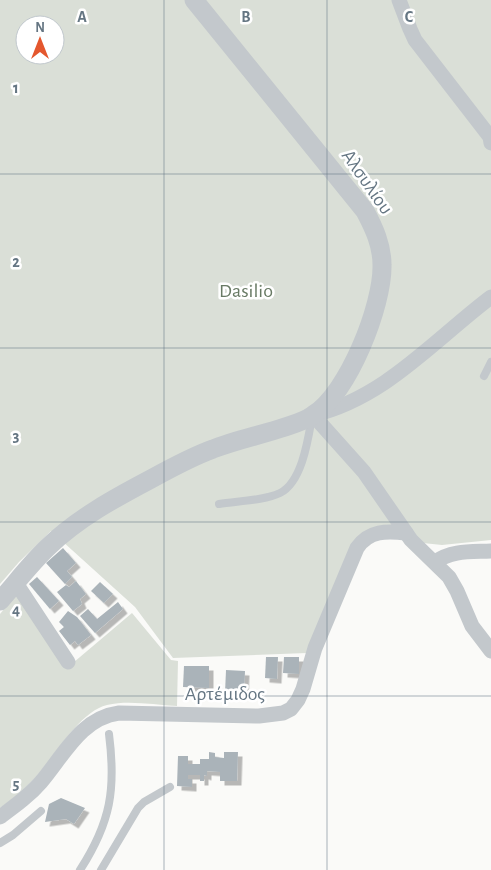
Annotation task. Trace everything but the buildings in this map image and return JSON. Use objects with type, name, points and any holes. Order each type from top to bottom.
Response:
[{"type":"street","name":"Αλσυλίου","points":[[194,0],[365,211],[375,231],[382,264],[381,282],[368,329],[353,362],[331,398],[313,416]]},
{"type":"street","points":[[399,0],[415,40],[490,137],[491,143]]},
{"type":"street","points":[[0,601],[36,559],[65,532],[94,511],[186,461],[214,449],[279,429],[342,405],[390,379],[491,297]]},
{"type":"street","points":[[313,416],[364,472],[414,543],[435,562],[453,583],[472,626],[491,651]]},
{"type":"street","name":"Αρτέμιδος","points":[[0,817],[34,790],[82,730],[103,716],[119,713],[259,716],[282,713],[291,708],[298,700],[303,689],[321,632],[357,548],[365,538],[375,533],[406,533]]},
{"type":"street","points":[[435,562],[453,553],[491,551]]},
{"type":"street","points":[[16,583],[68,662]]},
{"type":"lane","points":[[484,376],[491,362]]},
{"type":"lane","points":[[218,504],[276,495],[286,489],[300,468],[313,416]]},
{"type":"lane","points":[[80,870],[97,841],[109,804],[112,777],[109,734]]},
{"type":"lane","points":[[101,870],[138,808],[144,802],[170,787]]},
{"type":"lane","points":[[0,843],[13,835],[41,811]]},
{"type":"green space","name":"Dasilio","points":[[0,0],[491,0],[491,540],[442,545],[423,543],[370,530],[307,653],[173,658],[135,607],[51,531],[19,562],[0,584]]},
{"type":"green space","points":[[16,595],[67,668],[132,613],[171,660],[178,661],[177,706],[124,703],[107,705],[97,709],[79,724],[31,782],[0,808],[0,614]]}]
